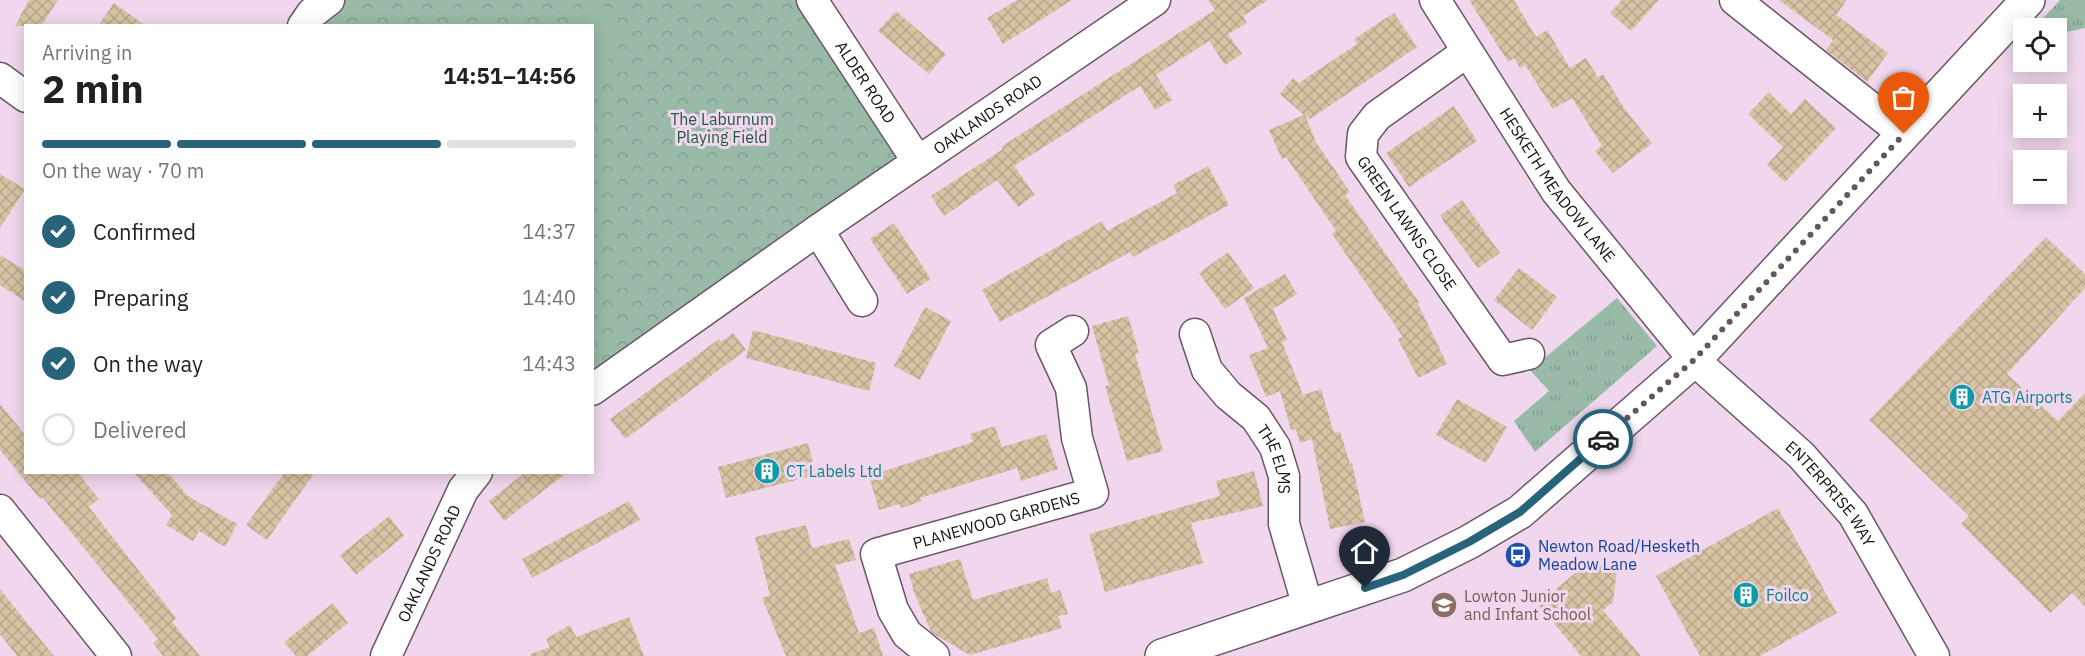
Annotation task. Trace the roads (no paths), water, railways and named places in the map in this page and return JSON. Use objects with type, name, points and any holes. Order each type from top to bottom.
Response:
[{"type":"main road","points":[[1162,656],[1403,575],[1469,542],[1520,512],[1694,360],[2028,0]]},
{"type":"street","points":[[304,24],[312,13],[329,0]]},
{"type":"street","name":"ALDER ROAD","points":[[812,0],[918,162]]},
{"type":"street","name":"OAKLANDS ROAD","points":[[594,389],[819,230],[1155,0]]},
{"type":"street","name":"HESKETH MEADOW LANE","points":[[1435,0],[1556,191],[1694,360]]},
{"type":"street","points":[[1735,0],[1904,134]]},
{"type":"street","name":"GREEN LAWNS CLOSE","points":[[1467,51],[1377,116],[1363,134],[1361,157],[1508,362]]},
{"type":"street","points":[[0,78],[24,96]]},
{"type":"street","points":[[819,230],[862,301]]},
{"type":"street","name":"PLANEWOOD GARDENS","points":[[934,656],[908,634],[894,610],[876,554],[1093,493],[1077,438],[1071,388],[1051,345],[1073,331]]},
{"type":"street","name":"THE ELMS","points":[[1195,333],[1207,370],[1228,395],[1256,418],[1275,447],[1284,476],[1284,524],[1308,607]]},
{"type":"street","name":"ENTERPRISE WAY","points":[[1694,360],[1801,455],[1853,514],[1934,656]]},
{"type":"street","name":"OAKLANDS ROAD","points":[[386,656],[463,490],[475,474]]},
{"type":"street","points":[[0,510],[116,656]]},
{"type":"place","name":"ATG Airports","points":[[1962,397]]},
{"type":"place","name":"CT Labels Ltd","points":[[767,471]]},
{"type":"place","name":"Newton Road/Hesketh Meadow Lane","points":[[1518,555]]},
{"type":"place","name":"Foilco","points":[[1746,595]]},
{"type":"place","name":"Lowton Junior and Infant School","points":[[1444,605]]},
{"type":"park label","name":"The Laburnum Playing Field","points":[[722,128]]}]
